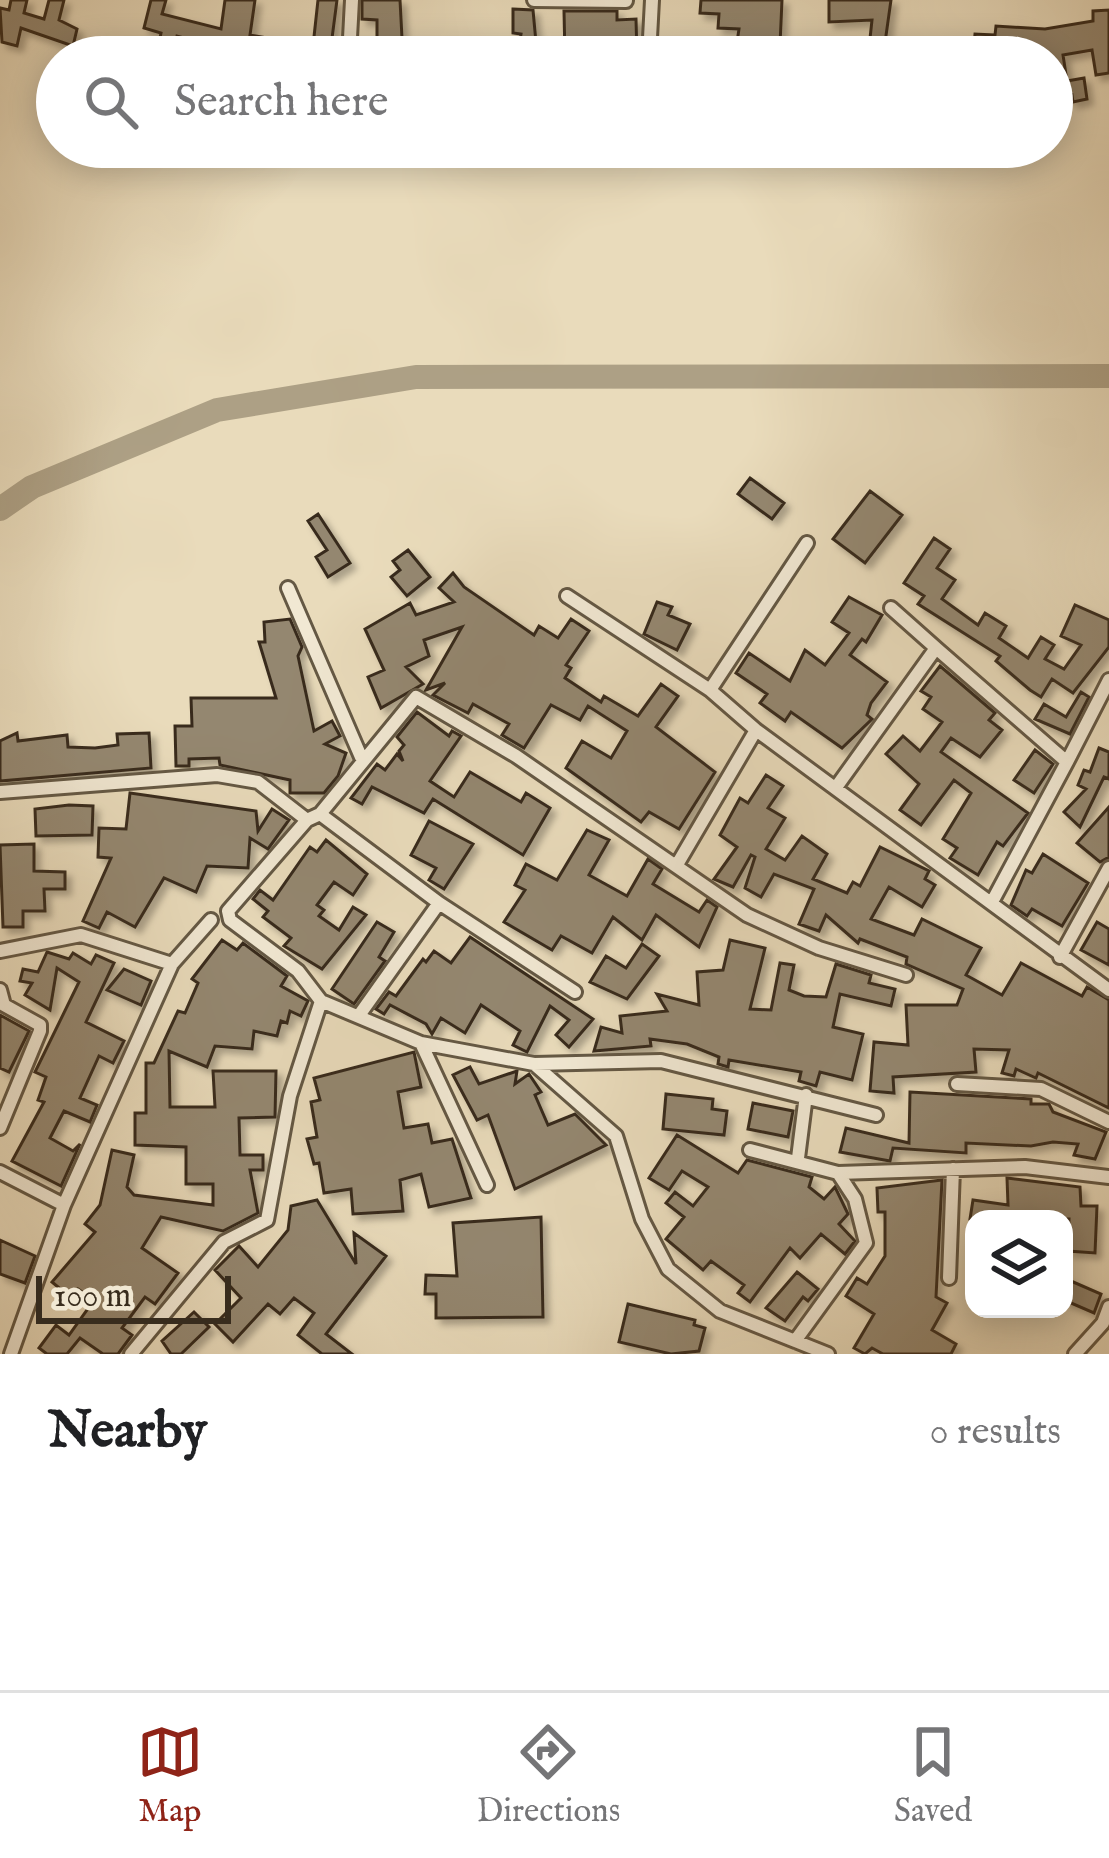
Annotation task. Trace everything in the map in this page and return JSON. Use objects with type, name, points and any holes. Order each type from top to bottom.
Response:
[{"type":"street","points":[[350,36],[352,0]]},
{"type":"street","points":[[534,0],[626,1]]},
{"type":"street","points":[[651,36],[652,0]]},
{"type":"street","points":[[710,690],[808,543]]},
{"type":"street","points":[[288,587],[362,757]]},
{"type":"street","points":[[567,596],[710,690],[756,730],[1109,990]]},
{"type":"street","points":[[891,608],[1066,762]]},
{"type":"street","points":[[837,786],[936,648]]},
{"type":"street","points":[[992,902],[1109,680]]},
{"type":"street","points":[[877,1115],[661,1061],[534,1064],[421,1043],[321,1001],[298,971],[230,920],[228,911],[230,902],[313,817],[411,698],[420,698],[677,863],[747,914],[819,948],[906,976]]},
{"type":"street","points":[[677,863],[756,730]]},
{"type":"street","points":[[0,792],[217,775],[258,782],[574,992]]},
{"type":"street","points":[[1060,957],[1109,868]]},
{"type":"street","points":[[360,1014],[440,903]]},
{"type":"street","points":[[11,1354],[64,1204],[172,964],[211,920]]},
{"type":"street","points":[[0,951],[81,935],[172,964]]},
{"type":"street","points":[[0,990],[4,1005],[40,1025],[0,1128]]},
{"type":"street","points":[[131,1354],[224,1242],[267,1220],[290,1096],[321,1001]]},
{"type":"street","points":[[421,1043],[487,1185]]},
{"type":"street","points":[[534,1064],[616,1136],[642,1219],[668,1269],[720,1311],[828,1354]]},
{"type":"street","points":[[957,1084],[1042,1089],[1109,1122]]},
{"type":"street","points":[[797,1158],[806,1095]]},
{"type":"street","points":[[750,1150],[797,1158],[838,1173],[1025,1167],[1109,1177]]},
{"type":"street","points":[[949,1279],[952,1169]]},
{"type":"street","points":[[0,1172],[64,1204]]},
{"type":"street","points":[[795,1341],[866,1244],[860,1211],[838,1173]]},
{"type":"street","points":[[1075,1354],[1103,1323],[1109,1307]]},
{"type":"building","points":[[11,0],[27,0],[24,13],[44,19],[49,0],[64,0],[59,20],[77,29],[75,36],[44,36],[21,28],[17,46],[2,42],[0,8],[9,10]]},
{"type":"building","points":[[151,0],[166,0],[162,14],[221,29],[225,0],[255,0],[250,35],[256,36],[160,36],[144,28]]},
{"type":"building","points":[[318,0],[337,0],[332,36],[314,36]]},
{"type":"building","points":[[362,0],[400,0],[402,36],[377,36],[377,20],[362,19]]},
{"type":"building","points":[[701,0],[782,0],[780,36],[738,36],[739,29],[718,28],[719,14],[700,13]]},
{"type":"building","points":[[829,0],[891,0],[886,36],[870,36],[872,20],[829,22]]},
{"type":"building","points":[[513,9],[533,10],[535,36],[513,33]]},
{"type":"building","points":[[1109,10],[1109,73],[1096,75],[1092,50],[1073,53],[1073,36],[975,36],[995,35],[996,26],[1045,29],[1093,21],[1093,11]]},
{"type":"building","points":[[564,11],[617,11],[617,20],[636,19],[636,36],[565,36]]},
{"type":"building","points":[[1084,78],[1087,99],[1073,102],[1073,80]]},
{"type":"building","points":[[750,478],[784,503],[772,519],[738,494]]},
{"type":"building","points":[[870,491],[902,515],[865,563],[833,539]]},
{"type":"building","points":[[318,514],[350,563],[328,577],[316,557],[327,550],[308,521]]},
{"type":"building","points":[[934,538],[950,549],[937,568],[955,580],[942,599],[978,625],[985,613],[1006,626],[999,638],[1028,658],[1041,637],[1054,645],[1045,659],[1064,669],[1081,645],[1061,636],[1075,605],[1109,620],[1109,647],[1073,693],[1052,679],[1041,697],[996,661],[1000,656],[918,604],[924,596],[904,583]]},
{"type":"building","points":[[408,550],[430,577],[407,596],[391,577],[400,570],[393,561]]},
{"type":"building","points":[[453,573],[464,587],[534,635],[539,626],[558,638],[571,619],[589,631],[566,665],[571,668],[565,678],[601,702],[604,696],[638,716],[661,684],[678,696],[656,727],[715,772],[679,829],[649,812],[641,822],[566,768],[582,741],[611,758],[627,731],[588,706],[580,720],[551,705],[524,748],[502,735],[509,724],[473,704],[468,713],[433,695],[445,683],[426,690],[462,627],[424,640],[429,656],[406,667],[423,684],[381,708],[368,677],[384,670],[365,629],[410,603],[416,615],[454,602],[439,588]]},
{"type":"building","points":[[849,597],[882,615],[866,642],[862,639],[850,655],[887,682],[871,703],[867,715],[872,719],[842,748],[791,712],[785,721],[760,703],[767,694],[736,673],[749,653],[790,681],[805,650],[825,665],[849,633],[832,622]]},
{"type":"building","points":[[657,602],[672,607],[668,615],[690,624],[677,650],[644,634]]},
{"type":"building","points":[[290,619],[302,647],[298,656],[314,731],[332,721],[340,736],[325,744],[346,753],[338,776],[324,793],[290,793],[290,780],[220,765],[219,758],[189,759],[189,766],[176,766],[175,726],[192,726],[191,698],[276,698],[259,642],[265,642],[264,622]]},
{"type":"building","points":[[940,666],[995,713],[989,720],[1002,730],[980,757],[951,738],[941,752],[1028,813],[1003,846],[997,842],[978,875],[950,858],[957,848],[943,839],[971,793],[954,780],[921,825],[900,810],[919,784],[886,754],[903,736],[920,751],[942,722],[923,709],[931,697],[921,691]]},
{"type":"building","points":[[1081,692],[1089,697],[1070,734],[1035,719],[1044,704],[1066,717]]},
{"type":"building","points":[[417,712],[449,736],[452,731],[461,736],[430,781],[454,797],[470,772],[521,802],[526,793],[550,808],[523,855],[433,799],[424,813],[372,787],[362,804],[351,798],[377,764],[385,770],[397,754],[403,761],[399,751],[404,745],[397,737]]},
{"type":"building","points":[[17,733],[18,741],[67,735],[68,747],[95,748],[118,745],[117,734],[149,733],[151,768],[0,781],[0,741]]},
{"type":"building","points":[[1099,748],[1109,752],[1109,779],[1104,777],[1080,827],[1064,812],[1086,789],[1078,785],[1084,770],[1090,772]]},
{"type":"building","points":[[1035,750],[1053,764],[1034,793],[1014,780]]},
{"type":"building","points":[[766,775],[783,786],[768,808],[785,818],[766,849],[785,860],[802,836],[827,854],[813,879],[847,893],[853,882],[860,886],[880,847],[929,871],[925,879],[935,885],[922,907],[889,887],[871,919],[914,935],[922,919],[981,948],[966,975],[1002,995],[1021,963],[1082,996],[1087,987],[1109,1000],[1109,1108],[1038,1073],[1036,1078],[1016,1069],[1014,1076],[1002,1073],[1009,1050],[974,1049],[976,1072],[893,1077],[894,1093],[870,1091],[874,1042],[908,1045],[906,1005],[957,1005],[963,989],[906,964],[907,957],[860,939],[858,943],[826,915],[819,931],[799,924],[814,889],[774,874],[761,897],[745,888],[755,857],[751,855],[733,887],[714,879],[737,847],[720,835],[740,798],[748,803]]},
{"type":"building","points":[[130,793],[256,811],[258,831],[272,809],[289,820],[268,849],[250,838],[248,868],[207,866],[196,892],[164,878],[135,927],[107,912],[99,928],[83,921],[111,858],[98,857],[99,828],[126,829]]},
{"type":"building","points":[[93,806],[92,835],[36,836],[35,809]]},
{"type":"building","points":[[1109,807],[1109,857],[1100,862],[1077,843]]},
{"type":"building","points":[[429,821],[473,844],[444,889],[429,880],[436,868],[411,855]]},
{"type":"building","points":[[587,830],[609,840],[589,875],[627,896],[648,859],[662,869],[653,884],[699,912],[707,900],[717,907],[699,947],[656,915],[642,940],[613,917],[592,953],[561,936],[552,950],[504,922],[525,890],[515,885],[526,864],[557,880]]},
{"type":"building","points":[[326,840],[367,874],[353,895],[334,882],[317,905],[324,910],[319,916],[339,930],[353,907],[366,915],[322,969],[284,946],[291,938],[263,917],[268,911],[253,899],[260,890],[273,900],[310,847],[317,852]]},
{"type":"building","points":[[34,844],[34,871],[65,872],[65,889],[44,889],[45,911],[23,911],[23,927],[3,927],[0,845]]},
{"type":"building","points":[[1043,854],[1088,883],[1062,926],[1032,909],[1027,916],[1011,905],[1026,870],[1032,873]]},
{"type":"building","points":[[377,922],[394,932],[379,957],[385,961],[354,1004],[332,989]]},
{"type":"building","points":[[1097,922],[1109,929],[1109,965],[1081,950]]},
{"type":"building","points":[[470,937],[593,1019],[569,1047],[556,1035],[569,1020],[550,1006],[527,1052],[513,1045],[520,1031],[481,1005],[465,1033],[441,1018],[432,1034],[426,1024],[390,1005],[384,1014],[376,1009],[389,992],[396,996],[423,959],[426,962],[434,951],[451,963]]},
{"type":"building","points":[[222,940],[237,950],[243,943],[287,976],[281,986],[308,1001],[301,1016],[290,1011],[287,1023],[281,1021],[277,1036],[254,1031],[252,1049],[215,1046],[207,1067],[169,1051],[170,1107],[215,1107],[213,1071],[276,1071],[275,1117],[239,1118],[240,1155],[263,1155],[263,1170],[250,1170],[258,1213],[223,1231],[161,1217],[142,1248],[178,1273],[155,1304],[145,1297],[122,1328],[132,1335],[118,1354],[103,1354],[80,1338],[67,1354],[47,1354],[39,1348],[56,1325],[69,1335],[94,1300],[78,1289],[71,1298],[52,1282],[95,1232],[85,1224],[100,1205],[112,1150],[134,1155],[127,1187],[134,1195],[213,1205],[213,1184],[186,1184],[186,1147],[135,1145],[135,1113],[146,1113],[146,1063],[154,1063],[178,1011],[185,1013],[198,983],[192,979]]},
{"type":"building","points":[[730,940],[765,948],[750,1009],[771,1010],[780,963],[794,965],[789,990],[804,996],[826,997],[836,964],[871,975],[869,983],[895,989],[891,1006],[840,994],[833,1027],[863,1034],[852,1080],[820,1072],[816,1086],[799,1081],[801,1072],[729,1060],[728,1067],[718,1064],[719,1057],[687,1044],[650,1039],[651,1046],[594,1051],[601,1027],[622,1033],[620,1016],[667,1011],[657,994],[699,1005],[697,972],[723,970]]},
{"type":"building","points":[[642,944],[659,956],[627,999],[590,982],[606,956],[626,968]]},
{"type":"building","points":[[47,952],[69,959],[73,953],[91,964],[96,955],[114,963],[86,1022],[124,1041],[113,1063],[99,1056],[80,1098],[97,1105],[90,1122],[64,1111],[50,1138],[73,1151],[80,1144],[61,1186],[12,1161],[44,1102],[38,1100],[46,1077],[35,1072],[79,982],[57,968],[50,1010],[25,995],[32,983],[20,981],[23,969],[38,972]]},
{"type":"building","points":[[124,969],[151,981],[141,1005],[107,990]]},
{"type":"building","points":[[0,1015],[29,1031],[9,1072],[0,1068]]},
{"type":"building","points":[[414,1052],[421,1087],[398,1092],[404,1128],[428,1124],[432,1143],[452,1139],[471,1198],[429,1207],[421,1174],[400,1180],[403,1211],[353,1214],[351,1189],[324,1193],[319,1163],[314,1164],[307,1139],[317,1137],[311,1102],[320,1100],[314,1078]]},
{"type":"building","points":[[470,1067],[479,1084],[517,1071],[515,1084],[529,1074],[541,1092],[535,1095],[548,1125],[575,1114],[606,1145],[515,1189],[488,1115],[477,1120],[453,1075]]},
{"type":"building","points":[[910,1092],[1031,1099],[1031,1104],[1049,1104],[1053,1112],[1106,1132],[1095,1159],[1074,1155],[1078,1144],[1053,1142],[1031,1146],[966,1143],[966,1153],[893,1148],[890,1161],[840,1152],[846,1128],[909,1143]]},
{"type":"building","points":[[666,1094],[713,1099],[712,1109],[727,1111],[724,1135],[663,1129]]},
{"type":"building","points":[[753,1103],[793,1111],[788,1137],[748,1129]]},
{"type":"building","points":[[677,1135],[738,1173],[747,1160],[812,1177],[809,1187],[824,1199],[835,1187],[848,1214],[839,1224],[855,1241],[845,1254],[821,1234],[800,1258],[790,1248],[750,1302],[738,1293],[744,1285],[711,1261],[703,1270],[666,1239],[684,1217],[666,1203],[675,1192],[693,1206],[708,1187],[682,1171],[669,1190],[649,1178]]},
{"type":"building","points":[[1007,1178],[1080,1187],[1081,1206],[1097,1206],[1095,1253],[1073,1251],[1073,1210],[971,1210],[973,1200],[1008,1205]]},
{"type":"building","points":[[942,1180],[936,1297],[947,1303],[932,1330],[956,1344],[951,1354],[883,1354],[872,1348],[865,1354],[854,1348],[874,1314],[846,1296],[857,1278],[867,1284],[885,1256],[885,1212],[878,1212],[877,1188]]},
{"type":"building","points":[[317,1200],[356,1264],[354,1233],[386,1256],[326,1334],[352,1354],[322,1354],[298,1335],[314,1313],[294,1298],[280,1314],[268,1304],[233,1342],[215,1324],[241,1298],[215,1270],[239,1246],[258,1267],[288,1230],[291,1206]]},
{"type":"building","points":[[541,1217],[543,1317],[436,1318],[436,1294],[425,1294],[426,1275],[457,1276],[453,1223]]},
{"type":"building","points":[[0,1240],[35,1256],[25,1283],[0,1274]]},
{"type":"building","points":[[797,1272],[818,1289],[808,1301],[803,1297],[785,1321],[766,1308]]},
{"type":"building","points":[[1073,1282],[1101,1294],[1094,1313],[1073,1304]]},
{"type":"building","points":[[628,1304],[695,1320],[694,1325],[705,1328],[699,1351],[671,1354],[619,1342]]},
{"type":"building","points":[[194,1312],[209,1327],[181,1354],[171,1354],[162,1341]]},
{"type":"waterway","points":[[0,509],[32,487],[217,410],[416,377],[1109,376]]}]
